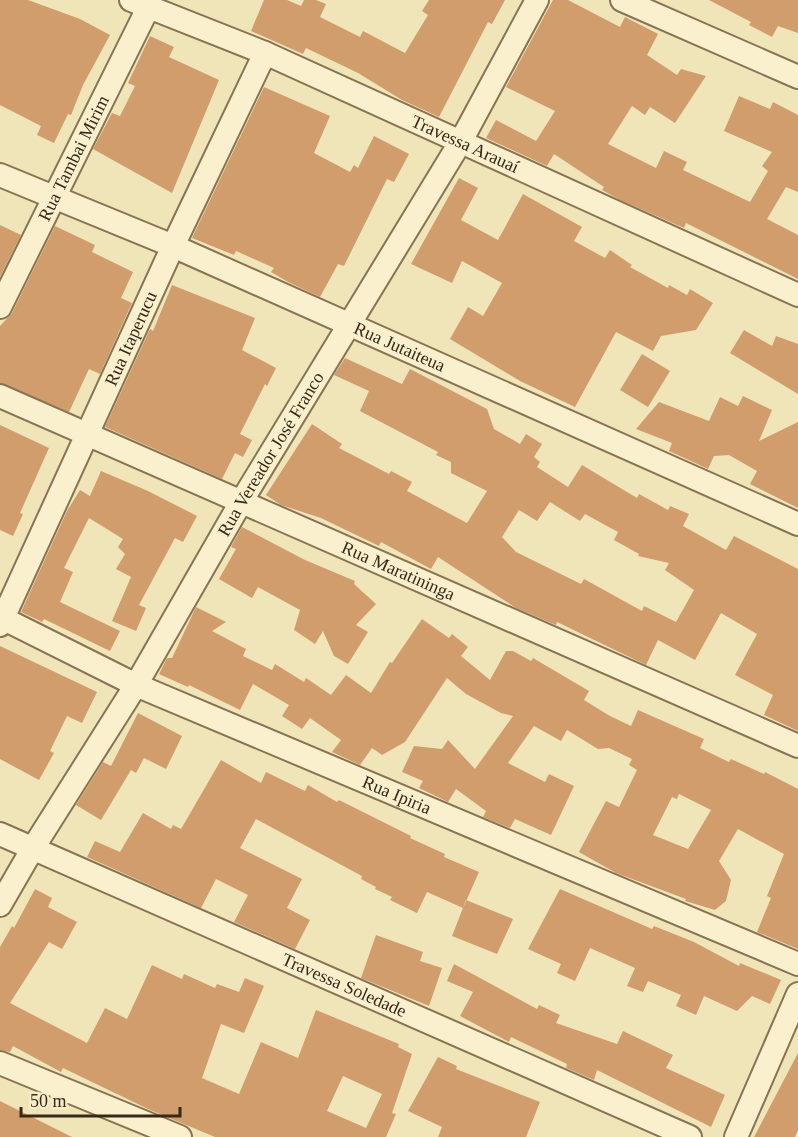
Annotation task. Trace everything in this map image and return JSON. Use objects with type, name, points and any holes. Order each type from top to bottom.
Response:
[{"type":"street","name":"Rua Vereador José Franco","points":[[0,905],[33,848],[136,685],[241,502],[461,141],[537,0]]},
{"type":"street","points":[[622,0],[798,77]]},
{"type":"street","name":"Travessa Arauaí","points":[[140,4],[265,53],[798,295]]},
{"type":"street","name":"Rua Tambai Mirim","points":[[0,307],[55,198],[140,4]]},
{"type":"street","name":"Rua Itaperucu","points":[[1,620],[89,434],[173,246],[265,53]]},
{"type":"street","name":"Rua Jutaiteua","points":[[0,175],[173,246],[798,524]]},
{"type":"street","name":"Rua Maratininga","points":[[0,396],[798,747]]},
{"type":"street","name":"Rua Ipiria","points":[[1,620],[136,685],[798,964]]},
{"type":"street","name":"Travessa Soledade","points":[[0,834],[690,1137]]},
{"type":"street","points":[[736,1137],[798,994]]},
{"type":"street","points":[[0,1063],[180,1137]]},
{"type":"building","points":[[0,0],[28,0],[80,19],[110,35],[83,85],[71,115],[68,114],[54,143],[37,135],[41,126],[0,105]]},
{"type":"building","points":[[264,0],[287,0],[301,6],[304,0],[316,0],[326,4],[320,17],[360,37],[363,31],[405,53],[428,15],[422,11],[429,0],[505,0],[492,24],[488,22],[439,117],[402,100],[358,73],[306,48],[303,54],[251,31]]},
{"type":"building","points":[[553,0],[568,0],[620,27],[625,17],[658,34],[647,55],[677,75],[681,69],[706,76],[675,123],[650,107],[645,115],[632,106],[608,144],[656,168],[664,151],[687,162],[683,170],[750,202],[768,171],[762,166],[772,152],[724,131],[739,96],[770,109],[773,102],[798,115],[798,192],[786,187],[767,219],[798,235],[798,279],[686,223],[684,228],[620,200],[602,190],[604,187],[554,154],[547,166],[486,138],[496,120],[536,141],[555,111],[506,87]]},
{"type":"building","points":[[709,0],[798,0],[798,33],[778,26],[772,37],[749,25],[751,22]]},
{"type":"building","points":[[150,36],[174,47],[169,57],[219,80],[172,193],[93,149],[112,113],[120,116],[135,86],[128,83]]},
{"type":"building","points":[[264,87],[330,116],[314,153],[350,172],[354,165],[358,168],[374,136],[409,154],[394,182],[387,179],[344,266],[338,264],[320,297],[271,272],[274,268],[236,251],[234,255],[192,238]]},
{"type":"building","points":[[459,178],[478,188],[461,220],[498,240],[523,194],[582,227],[574,241],[605,258],[610,250],[632,265],[630,267],[668,288],[669,285],[687,295],[690,289],[713,303],[696,330],[661,336],[653,351],[616,332],[575,407],[520,381],[450,339],[468,307],[483,316],[502,283],[462,261],[452,283],[411,264]]},
{"type":"building","points":[[0,225],[21,235],[0,277]]},
{"type":"building","points":[[55,226],[95,245],[92,252],[133,272],[121,298],[132,303],[100,374],[89,369],[69,412],[0,383],[0,326],[12,313]]},
{"type":"building","points":[[172,285],[255,318],[242,350],[276,368],[267,386],[265,384],[240,434],[252,440],[243,457],[235,453],[222,479],[105,427],[150,329],[153,331]]},
{"type":"building","points":[[744,330],[772,346],[776,336],[798,344],[798,394],[730,353]]},
{"type":"building","points":[[642,354],[670,371],[648,407],[620,390]]},
{"type":"building","points":[[345,358],[402,384],[410,369],[487,409],[494,429],[520,444],[526,434],[542,444],[534,457],[540,462],[537,467],[568,487],[582,465],[637,498],[639,494],[668,510],[670,506],[689,514],[683,526],[726,550],[734,536],[798,569],[798,731],[764,715],[773,695],[735,675],[757,634],[721,613],[695,660],[658,640],[646,665],[557,622],[556,625],[516,608],[438,557],[431,569],[381,542],[379,546],[321,518],[281,505],[266,495],[312,424],[342,444],[339,448],[389,474],[391,471],[412,482],[407,491],[467,523],[487,491],[451,473],[451,462],[436,455],[438,452],[360,411],[369,391],[334,375]],"holes":[[[550,502],[580,521],[585,514],[618,532],[614,540],[639,554],[638,556],[669,563],[665,570],[694,590],[676,622],[644,606],[642,611],[584,579],[581,584],[516,552],[502,537],[519,510],[537,521]]]},
{"type":"building","points":[[743,396],[772,410],[759,441],[798,422],[798,508],[750,484],[757,471],[729,455],[714,456],[708,469],[669,451],[672,443],[636,429],[659,402],[709,421],[720,397],[738,406]]},
{"type":"building","points":[[0,425],[49,448],[20,513],[23,514],[13,536],[0,530]]},
{"type":"building","points":[[101,471],[148,491],[197,516],[183,542],[175,538],[139,605],[146,608],[136,631],[112,621],[131,577],[116,569],[125,554],[118,547],[123,539],[89,518],[64,568],[73,572],[60,602],[120,631],[110,651],[44,619],[42,622],[21,612],[67,511],[80,490],[90,496]]},
{"type":"building","points":[[242,527],[305,560],[355,581],[354,584],[376,604],[356,625],[368,632],[348,664],[334,656],[323,631],[315,644],[294,630],[300,610],[258,587],[252,598],[219,579],[236,549],[231,547]]},
{"type":"building","points":[[196,607],[226,622],[212,631],[246,649],[243,656],[272,670],[275,664],[304,682],[306,678],[331,695],[346,675],[371,693],[390,662],[392,663],[422,619],[449,638],[452,634],[468,647],[461,656],[490,680],[506,651],[513,651],[531,661],[533,658],[589,691],[584,700],[610,716],[631,726],[638,710],[704,739],[700,748],[729,762],[731,759],[764,774],[765,772],[798,789],[798,949],[757,932],[771,898],[767,896],[784,854],[738,829],[719,861],[731,880],[726,901],[715,910],[685,901],[686,899],[616,873],[579,852],[606,801],[619,807],[637,770],[629,765],[632,759],[609,748],[598,749],[567,730],[561,741],[534,726],[508,763],[545,782],[549,774],[574,786],[551,835],[515,819],[510,828],[483,817],[486,811],[456,789],[448,802],[419,788],[423,781],[402,772],[414,746],[442,749],[448,740],[475,769],[513,716],[501,713],[466,694],[447,678],[405,742],[382,755],[372,748],[360,765],[332,752],[341,740],[310,718],[302,729],[282,716],[289,705],[253,684],[240,710],[189,685],[188,687],[159,674],[167,658],[172,658]],"holes":[[[679,794],[711,810],[688,849],[653,835],[672,797],[677,799]]]},
{"type":"building","points":[[0,646],[97,692],[82,723],[67,716],[50,751],[54,753],[39,780],[0,759]]},
{"type":"building","points":[[138,713],[182,736],[166,769],[144,758],[136,773],[131,770],[101,820],[76,805],[103,762],[111,766]]},
{"type":"building","points":[[221,760],[261,783],[266,772],[305,791],[308,785],[337,802],[339,800],[445,854],[444,857],[479,872],[463,908],[427,892],[417,913],[390,900],[392,897],[375,889],[376,887],[361,879],[362,876],[256,819],[240,848],[302,879],[287,908],[310,920],[295,949],[234,922],[248,895],[216,879],[201,908],[87,857],[95,841],[120,852],[143,813],[171,829],[173,825],[181,829]]},
{"type":"building","points":[[35,889],[52,898],[48,907],[77,922],[62,949],[49,942],[10,1003],[87,1043],[105,1008],[127,1019],[152,965],[182,979],[184,974],[215,988],[217,984],[239,992],[245,978],[264,986],[244,1033],[221,1024],[202,1078],[239,1094],[261,1042],[298,1058],[316,1010],[399,1044],[398,1047],[412,1054],[392,1113],[396,1114],[386,1137],[215,1137],[148,1109],[63,1068],[61,1072],[13,1046],[10,1052],[0,1050],[0,947],[12,926],[14,928]],"holes":[[[343,1076],[382,1094],[366,1128],[327,1111]]]},
{"type":"building","points":[[560,889],[652,929],[654,926],[694,942],[739,966],[740,963],[781,980],[770,1004],[752,996],[737,1011],[704,996],[696,1015],[676,1006],[681,995],[648,981],[643,992],[627,986],[635,968],[590,948],[575,981],[557,973],[561,964],[528,949]]},
{"type":"building","points":[[466,900],[513,919],[497,954],[452,936]]},
{"type":"building","points":[[376,935],[423,952],[420,961],[442,968],[429,1006],[361,978]]},
{"type":"building","points":[[454,964],[537,1009],[539,1005],[560,1015],[556,1023],[617,1044],[623,1031],[673,1055],[666,1068],[725,1095],[711,1127],[597,1070],[594,1080],[566,1068],[567,1064],[511,1037],[509,1042],[460,1016],[473,992],[447,981]]},
{"type":"building","points":[[798,1053],[798,1130],[795,1137],[754,1137]]},
{"type":"building","points":[[438,1057],[457,1066],[456,1069],[540,1102],[526,1137],[438,1137],[442,1127],[408,1111]]},
{"type":"building","points":[[0,1101],[72,1137],[0,1137]]}]
